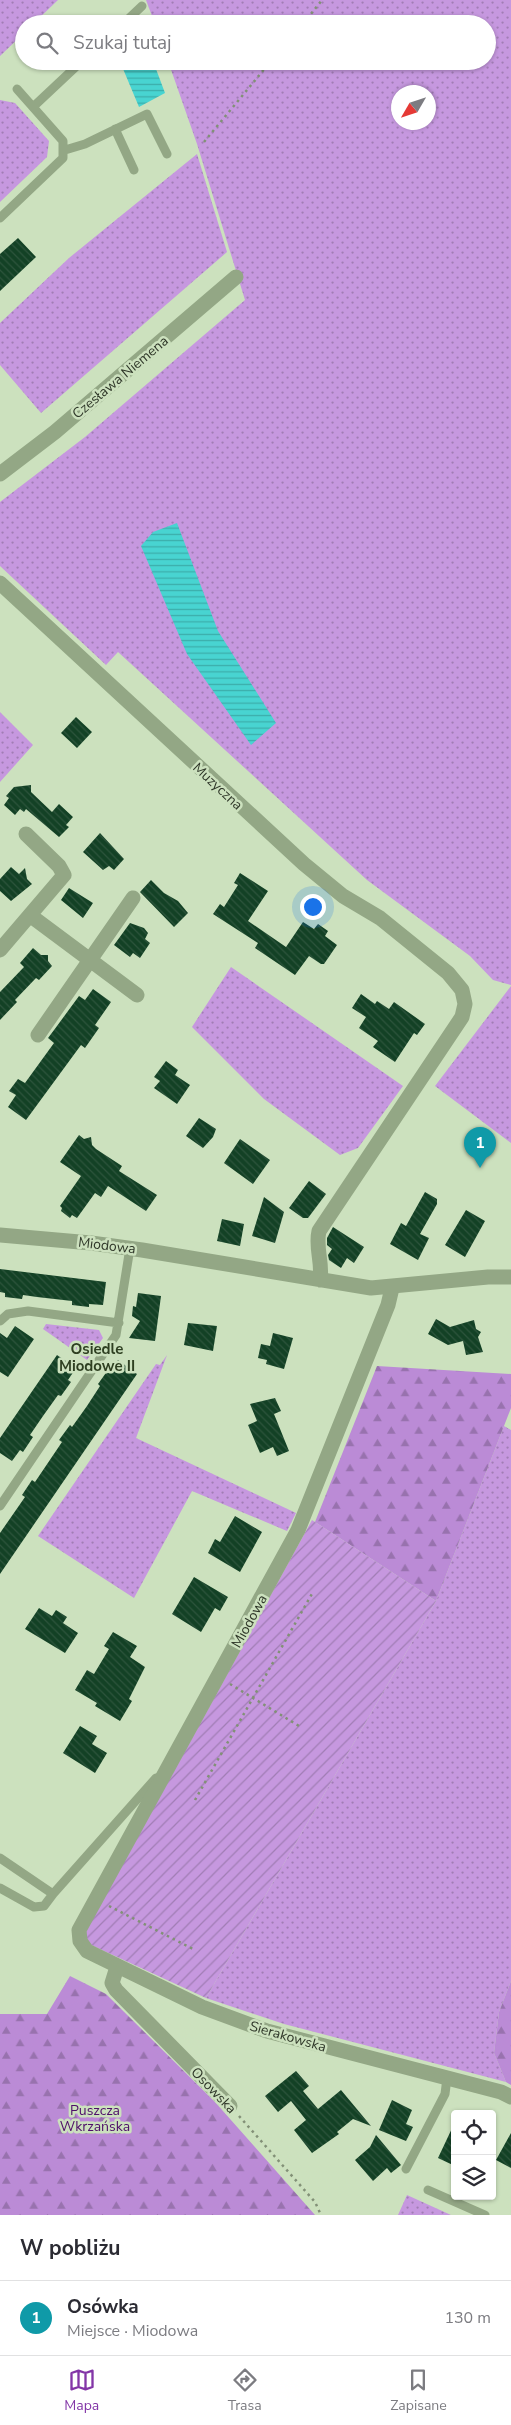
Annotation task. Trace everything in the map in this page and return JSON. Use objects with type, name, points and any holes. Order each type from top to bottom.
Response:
[{"type":"street","name":"Czesława Niemena","points":[[0,474],[55,432],[236,277]]},
{"type":"street","name":"Muzyczna","points":[[0,583],[304,864],[343,896],[380,918],[448,973],[462,990],[466,1004],[462,1017],[319,1231],[317,1241],[322,1270],[320,1280]]},
{"type":"street","points":[[0,950],[31,916],[64,875],[59,866],[26,834]]},
{"type":"street","points":[[38,1035],[133,898]]},
{"type":"street","points":[[31,916],[137,995]]},
{"type":"street","name":"Miodowa","points":[[0,1235],[130,1248],[365,1288],[392,1288],[474,1278],[511,1278]]},
{"type":"street","name":"Miodowa","points":[[80,1941],[80,1930],[298,1530],[388,1305],[392,1288]]},
{"type":"street","name":"Sierakowska","points":[[80,1941],[87,1951],[117,1967],[202,2007],[267,2032],[501,2092],[511,2097]]},
{"type":"street","name":"Osowska","points":[[117,1967],[112,1983],[116,1990],[230,2106]]},
{"type":"lane","points":[[132,15],[142,6]]},
{"type":"lane","points":[[33,107],[72,70]]},
{"type":"lane","points":[[0,218],[63,158],[65,150],[63,141],[17,89]]},
{"type":"lane","points":[[65,150],[85,144],[147,114],[166,154]]},
{"type":"lane","points":[[116,129],[134,170]]},
{"type":"lane","points":[[0,1506],[114,1340],[119,1323],[130,1248]]},
{"type":"lane","points":[[0,1321],[8,1314],[28,1311],[119,1323]]},
{"type":"lane","points":[[0,1888],[34,1907],[44,1906],[171,1761]]},
{"type":"lane","points":[[0,1858],[53,1894]]},
{"type":"lane","points":[[406,2169],[444,2094],[447,2078]]},
{"type":"lane","points":[[428,2190],[485,2215]]},
{"type":"path","points":[[310,15],[322,0]]},
{"type":"path","points":[[204,142],[264,70]]},
{"type":"path","points":[[194,1800],[313,1592]]},
{"type":"path","points":[[218,1677],[300,1726]]},
{"type":"path","points":[[97,1900],[193,1949]]},
{"type":"path","name":"Osowska","points":[[230,2106],[316,2202],[321,2215]]},
{"type":"shaded area","points":[[0,0],[58,0],[42,15],[15,15],[15,42],[0,56]]},
{"type":"shaded area","points":[[146,0],[511,0],[511,985],[493,980],[470,956],[367,880],[118,652],[106,665],[0,566],[0,502],[85,437],[245,300],[197,144],[171,70],[496,70],[496,15],[152,15]]},
{"type":"shaded area","points":[[0,100],[15,103],[49,141],[47,157],[0,202]]},
{"type":"shaded area","points":[[197,154],[227,252],[41,413],[0,365],[0,323],[69,258]]},
{"type":"shaded area","points":[[0,712],[33,745],[0,782]]},
{"type":"shaded area","points":[[231,967],[403,1086],[358,1148],[340,1155],[264,1099],[192,1027]]},
{"type":"shaded area","points":[[511,986],[511,1143],[435,1086]]},
{"type":"shaded area","points":[[46,1324],[99,1330],[103,1338],[87,1360],[43,1329]]},
{"type":"shaded area","points":[[167,1355],[136,1438],[296,1513],[287,1531],[192,1491],[134,1598],[38,1536],[156,1364],[160,1365]]},
{"type":"shaded area","points":[[504,1426],[511,1430],[511,1981],[499,2012],[494,2053],[506,2082],[284,2024],[206,1998],[436,1601]]},
{"type":"shaded area","points":[[312,1520],[436,1601],[206,1998],[89,1944],[85,1933]]},
{"type":"shaded area","points":[[407,2195],[451,2215],[398,2215]]},
{"type":"green space","points":[[377,1366],[511,1374],[511,1408],[436,1601],[315,1522]]},
{"type":"green space","name":"Puszcza Wkrzańska","points":[[70,1976],[106,1994],[215,2102],[315,2215],[0,2215],[0,2014],[47,2014]]},
{"type":"green space","points":[[511,1981],[511,2085],[506,2082],[494,2053],[499,2012]]},
{"type":"water","points":[[124,70],[156,70],[165,93],[139,107]]},
{"type":"water","points":[[177,523],[218,631],[276,723],[251,745],[187,654],[141,546],[153,532]]},
{"type":"building","points":[[18,238],[36,257],[0,291],[0,254]]},
{"type":"building","points":[[76,717],[92,732],[77,748],[61,733]]},
{"type":"building","points":[[31,785],[31,792],[52,812],[59,804],[73,817],[66,825],[69,827],[59,837],[26,809],[24,812],[20,809],[15,815],[4,805],[9,798],[6,796],[14,787]]},
{"type":"building","points":[[100,833],[124,859],[114,870],[109,866],[103,870],[83,852]]},
{"type":"building","points":[[11,867],[19,874],[25,868],[27,879],[32,884],[11,901],[0,891],[0,879]]},
{"type":"building","points":[[240,873],[268,891],[248,921],[286,947],[303,922],[314,929],[318,924],[328,931],[325,936],[337,945],[324,964],[309,956],[295,975],[255,948],[258,943],[213,914],[220,904],[224,907],[238,885],[234,883]]},
{"type":"building","points":[[151,880],[164,893],[178,901],[188,913],[174,927],[140,892]]},
{"type":"building","points":[[69,888],[93,903],[83,918],[61,900]]},
{"type":"building","points":[[130,923],[144,928],[148,933],[145,939],[150,943],[140,958],[133,953],[130,957],[114,945]]},
{"type":"building","points":[[33,948],[41,955],[48,955],[48,961],[52,966],[39,980],[36,978],[15,1000],[17,1002],[0,1020],[0,992],[24,967],[20,963]]},
{"type":"building","points":[[93,989],[111,1002],[95,1025],[99,1028],[85,1048],[81,1045],[26,1120],[8,1107],[16,1095],[9,1091],[18,1079],[25,1083],[54,1043],[48,1038],[79,996],[85,1000]]},
{"type":"building","points":[[361,994],[375,1004],[377,1001],[389,1009],[394,1002],[425,1024],[417,1035],[414,1033],[395,1062],[373,1047],[378,1041],[359,1028],[366,1017],[352,1008]]},
{"type":"building","points":[[166,1061],[178,1070],[175,1075],[190,1085],[177,1104],[154,1088],[160,1081],[154,1077]]},
{"type":"building","points":[[199,1118],[216,1129],[213,1137],[203,1148],[186,1136]]},
{"type":"building","points":[[79,1135],[84,1139],[91,1137],[92,1145],[96,1149],[122,1166],[119,1171],[157,1195],[146,1211],[108,1186],[101,1197],[95,1193],[77,1218],[72,1215],[70,1218],[61,1211],[62,1208],[60,1206],[81,1176],[60,1162]]},
{"type":"building","points":[[240,1139],[270,1160],[253,1184],[224,1163]]},
{"type":"building","points":[[309,1181],[326,1194],[308,1218],[303,1218],[289,1208]]},
{"type":"building","points":[[425,1192],[437,1199],[437,1204],[420,1234],[429,1238],[418,1260],[390,1244],[401,1223],[406,1226]]},
{"type":"building","points":[[264,1197],[284,1212],[275,1243],[252,1236]]},
{"type":"building","points":[[466,1210],[485,1221],[465,1257],[445,1245]]},
{"type":"building","points":[[222,1219],[244,1224],[240,1246],[217,1241]]},
{"type":"building","points":[[333,1227],[364,1247],[354,1263],[347,1258],[341,1268],[329,1260],[328,1255],[332,1249],[327,1245],[327,1238]]},
{"type":"building","points":[[0,1269],[106,1282],[103,1305],[89,1304],[89,1307],[72,1305],[72,1301],[23,1295],[22,1299],[5,1297],[5,1293],[0,1292]]},
{"type":"building","points":[[138,1293],[161,1296],[155,1341],[129,1338],[140,1321],[132,1316],[133,1306],[136,1307]]},
{"type":"building","points":[[436,1319],[450,1327],[474,1320],[476,1329],[481,1332],[478,1337],[483,1352],[466,1355],[463,1341],[448,1345],[428,1334]]},
{"type":"building","points":[[188,1323],[217,1326],[213,1351],[184,1345]]},
{"type":"building","points":[[15,1326],[34,1339],[8,1377],[0,1372],[0,1333],[7,1338]]},
{"type":"building","points":[[273,1333],[293,1338],[284,1369],[266,1364],[267,1360],[258,1358],[261,1344],[270,1346]]},
{"type":"building","points":[[57,1355],[76,1368],[68,1380],[71,1382],[61,1396],[58,1395],[43,1416],[30,1435],[33,1437],[23,1452],[20,1450],[12,1461],[0,1453],[0,1438]]},
{"type":"building","points":[[118,1360],[137,1374],[0,1574],[0,1533],[25,1497],[22,1495],[32,1480],[35,1482],[62,1442],[59,1440],[70,1425],[72,1427],[100,1386],[98,1384],[108,1370],[110,1372]]},
{"type":"building","points":[[275,1398],[281,1411],[274,1414],[289,1451],[277,1456],[273,1447],[260,1453],[248,1425],[257,1421],[250,1404]]},
{"type":"building","points":[[235,1516],[262,1532],[240,1572],[208,1553],[215,1539],[220,1542]]},
{"type":"building","points":[[194,1577],[228,1597],[220,1611],[215,1608],[201,1632],[172,1614]]},
{"type":"building","points":[[39,1608],[52,1616],[56,1610],[67,1617],[63,1623],[78,1633],[65,1653],[25,1629]]},
{"type":"building","points":[[113,1632],[137,1646],[130,1657],[145,1667],[129,1699],[132,1701],[120,1721],[95,1706],[97,1703],[75,1690],[87,1670],[94,1674],[109,1649],[104,1646]]},
{"type":"building","points":[[80,1726],[97,1736],[92,1744],[107,1753],[95,1773],[63,1753]]},
{"type":"building","points":[[296,2071],[309,2086],[303,2091],[318,2109],[341,2090],[371,2126],[353,2119],[337,2132],[339,2134],[312,2153],[294,2130],[306,2120],[291,2101],[278,2112],[265,2096]]},
{"type":"building","points":[[392,2100],[412,2110],[406,2124],[413,2127],[406,2141],[379,2130]]},
{"type":"building","points":[[451,2130],[451,2164],[438,2158]]},
{"type":"building","points":[[511,2133],[511,2168],[496,2160]]},
{"type":"building","points":[[376,2135],[401,2165],[391,2173],[387,2168],[373,2181],[355,2160],[370,2147]]},
{"type":"place","name":"Osówka","points":[[480,1168]]},
{"type":"district","name":"Osiedle Miodowe II","points":[[97,1358]]}]
